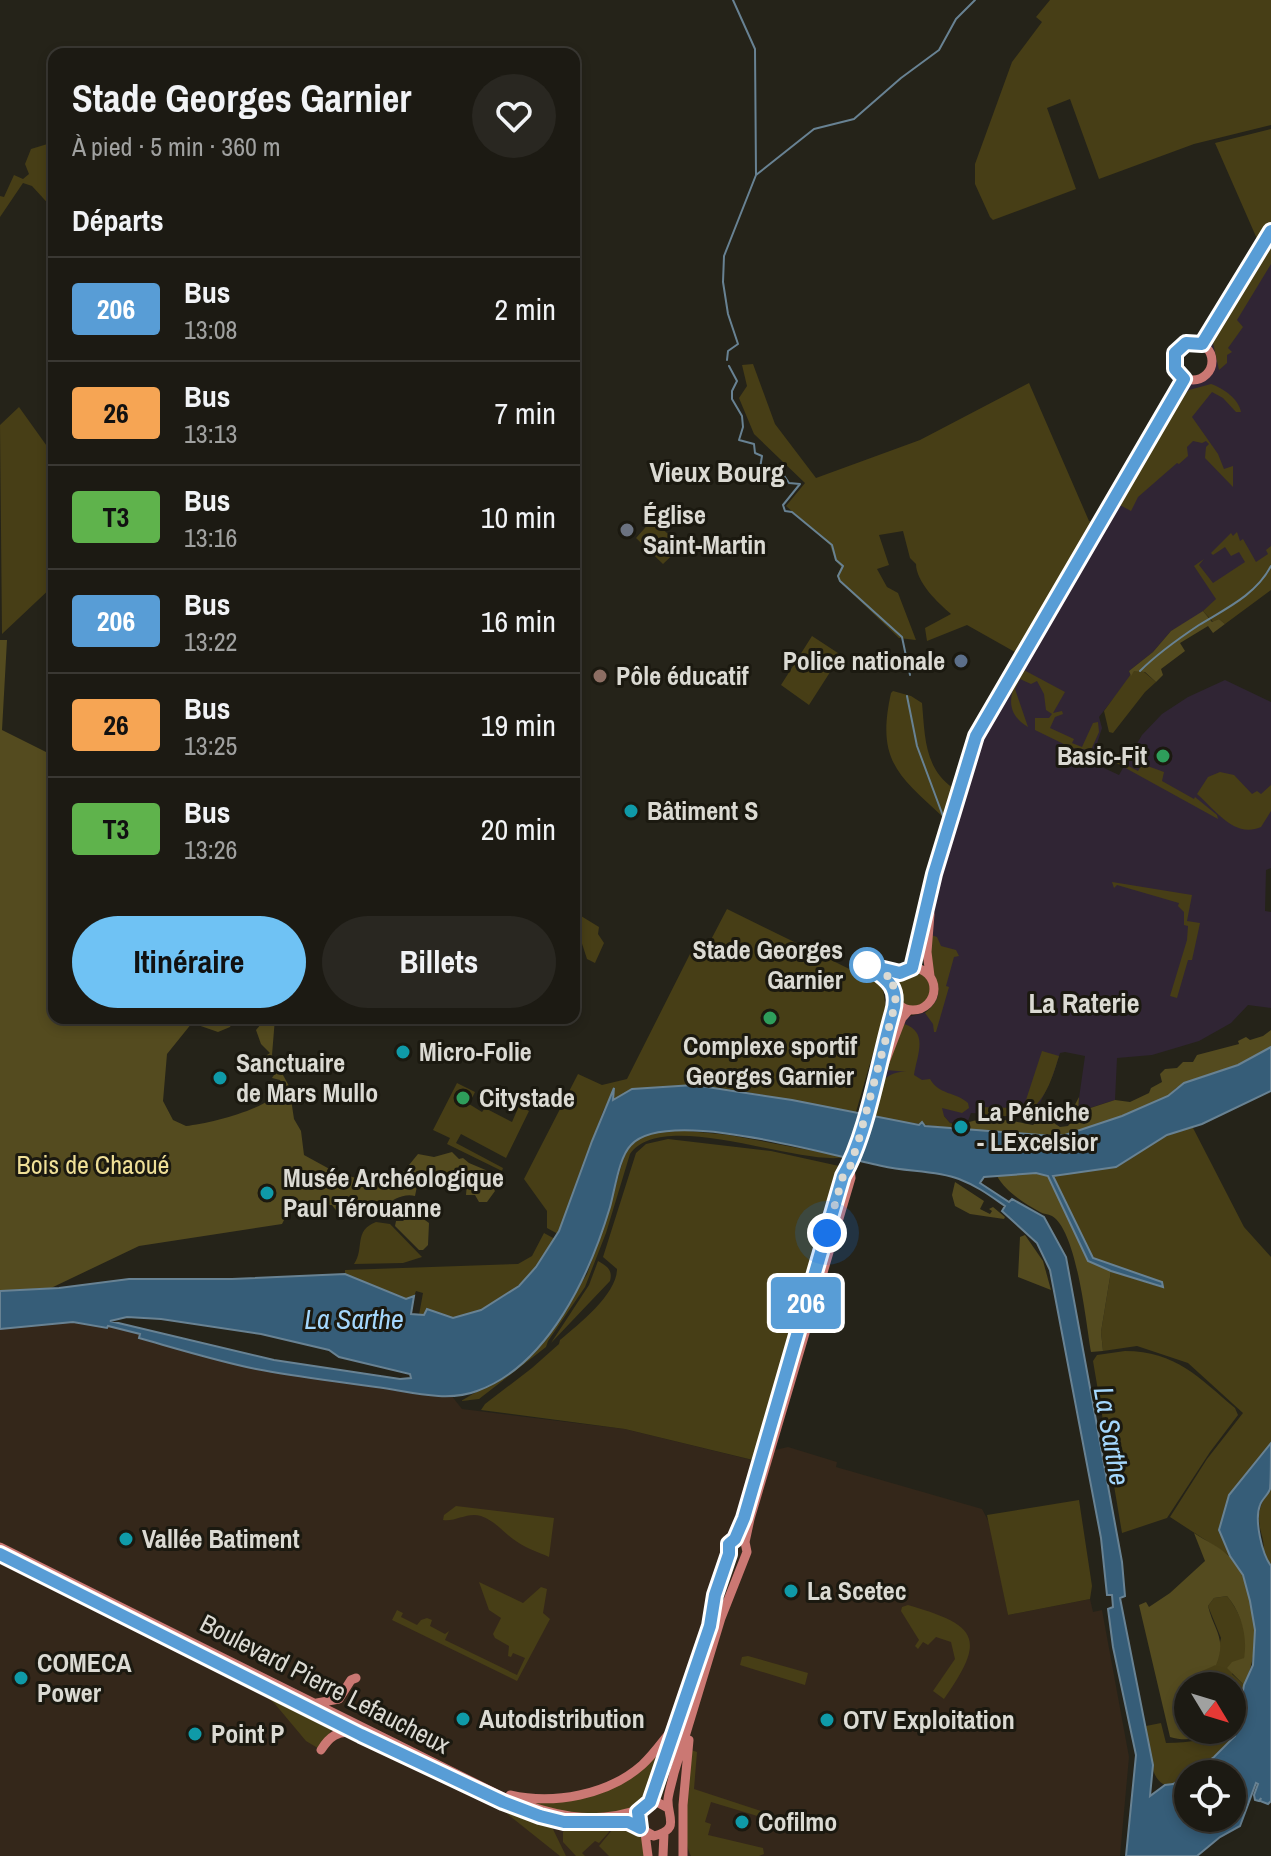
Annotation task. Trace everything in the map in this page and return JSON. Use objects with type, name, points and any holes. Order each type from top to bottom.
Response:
[{"type":"main road","points":[[1202,344],[1271,231]]},
{"type":"main road","points":[[1186,343],[1202,344],[1211,354],[1211,369],[1199,380],[1184,379],[1175,369],[1175,353],[1186,343]]},
{"type":"main road","points":[[912,968],[939,858],[976,736],[1184,379]]},
{"type":"main road","points":[[896,1001],[909,1010],[920,1009],[931,1001],[934,989],[928,941],[933,901],[987,719]]},
{"type":"main road","points":[[663,1856],[664,1833],[672,1822],[668,1796],[721,1618],[747,1549],[740,1540],[744,1518],[843,1176],[850,1167],[867,1109],[896,1001],[892,989],[894,981],[901,972],[912,968],[930,976]]},
{"type":"main road","points":[[867,1109],[900,1022],[909,1010]]},
{"type":"main road","points":[[648,1856],[637,1822],[640,1809],[650,1802],[710,1626],[729,1544],[740,1540]]},
{"type":"main road","name":"Boulevard Pierre Lefaucheux","points":[[0,1547],[489,1791],[549,1814],[579,1818],[609,1818],[640,1809]]},
{"type":"main road","points":[[729,1554],[738,1558],[745,1555]]},
{"type":"main road","name":"Boulevard Pierre Lefaucheux","points":[[0,1555],[476,1790],[540,1816],[570,1823],[628,1822],[642,1831]]},
{"type":"main road","points":[[313,1702],[339,1699],[351,1680],[356,1678]]},
{"type":"main road","points":[[683,1856],[686,1767],[698,1695]]},
{"type":"main road","points":[[489,1791],[535,1799],[560,1798],[607,1786],[642,1765],[673,1728],[680,1714]]},
{"type":"main road","points":[[321,1750],[335,1735],[347,1732],[361,1735]]},
{"type":"main road","points":[[650,1802],[662,1803],[668,1808]]},
{"type":"main road","points":[[642,1831],[654,1836],[664,1833]]},
{"type":"shaded area","points":[[1050,0],[1271,0],[1271,125],[1194,144],[1099,179],[1070,99],[1047,108],[1076,189],[993,220],[975,184],[975,164],[1012,62],[1042,22],[1036,17]]},
{"type":"shaded area","points":[[1271,129],[1271,231],[1261,248],[1215,143]]},
{"type":"shaded area","points":[[48,144],[48,203],[32,186],[23,183],[0,217],[0,196],[4,197],[14,175],[23,179],[29,174],[25,164],[31,149]]},
{"type":"shaded area","points":[[1271,231],[1271,557],[1197,616],[1171,631],[1153,652],[1129,671],[1131,676],[1099,717],[1102,728],[1091,762],[1119,775],[1142,735],[1162,714],[1188,697],[1225,680],[1271,702],[1271,868],[1266,870],[1265,911],[1271,912],[1271,1008],[1248,1005],[1231,1023],[1199,1041],[1152,1055],[1117,1058],[1115,1100],[1077,1112],[1085,1056],[1065,1052],[1060,1053],[1040,1103],[1019,1115],[971,1113],[966,1126],[962,1121],[950,1123],[944,1116],[868,1107],[892,1046],[908,1017],[927,1012],[937,998],[939,989],[934,975],[930,913],[987,719],[1184,379],[1199,380],[1209,372],[1212,358],[1202,344]]},
{"type":"shaded area","points":[[1271,239],[1271,264],[1237,320],[1243,327],[1228,348],[1232,352],[1227,355],[1227,363],[1219,370],[1213,343]]},
{"type":"shaded area","points":[[753,364],[775,424],[816,478],[920,440],[1029,383],[1089,521],[1098,525],[1022,656],[967,625],[927,641],[925,628],[951,614],[924,585],[916,564],[910,558],[903,531],[879,535],[889,565],[877,569],[887,587],[898,593],[916,640],[899,638],[839,581],[837,576],[841,567],[830,545],[786,506],[805,483],[754,434],[739,398],[747,386],[742,365]]},
{"type":"shaded area","points":[[1211,384],[1230,395],[1241,412],[1236,412],[1223,398],[1212,392],[1192,417],[1218,454],[1224,469],[1233,466],[1233,487],[1205,458],[1209,444],[1193,441],[1187,447],[1188,456],[1138,497],[1131,511],[1118,504],[1178,401],[1189,390]]},
{"type":"shaded area","points":[[19,407],[48,448],[48,591],[2,634],[0,425]]},
{"type":"shaded area","points":[[652,520],[682,546],[663,564],[636,538]]},
{"type":"shaded area","points":[[1237,532],[1256,562],[1268,554],[1266,550],[1271,546],[1271,590],[1225,624],[1219,619],[1213,622],[1203,611],[1216,599],[1194,566],[1204,559],[1199,565],[1213,583],[1245,562],[1239,552],[1231,556],[1225,547],[1213,555],[1211,553],[1231,533],[1233,536]]},
{"type":"shaded area","points":[[812,636],[841,655],[809,705],[781,685]]},
{"type":"shaded area","points":[[1022,669],[1065,692],[1053,713],[1062,711],[1063,714],[1055,717],[1050,728],[1074,739],[1072,743],[1082,747],[1093,723],[1098,722],[1099,732],[1091,750],[1072,748],[1035,730],[1035,718],[1049,718],[1052,714],[1046,710],[1044,694],[1037,681],[1031,684],[1020,679],[1015,689],[1028,727],[1020,721],[1011,700]]},
{"type":"shaded area","points":[[1134,670],[1144,672],[1156,682],[1113,733],[1109,732],[1104,711]]},
{"type":"shaded area","points":[[893,691],[922,703],[925,739],[931,761],[943,780],[953,788],[944,818],[903,777],[889,751],[887,716]]},
{"type":"shaded area","points":[[1113,758],[1138,771],[1142,764],[1164,772],[1162,781],[1195,797],[1218,819],[1111,760]]},
{"type":"shaded area","points":[[1220,772],[1234,775],[1252,794],[1257,791],[1261,794],[1271,785],[1271,811],[1261,827],[1251,830],[1234,826],[1197,794],[1208,777]]},
{"type":"shaded area","points":[[1112,882],[1192,895],[1187,921],[1200,923],[1192,960],[1188,960],[1177,998],[1170,996],[1187,940],[1188,926],[1184,925],[1184,912],[1179,903],[1117,885],[1114,888]]},
{"type":"shaded area","name":"Complexe sportif Georges Garnier","points":[[727,909],[876,982],[883,990],[886,1008],[856,1112],[694,1085],[632,1089],[612,1101],[615,1089],[603,1111],[558,1234],[547,1228],[547,1211],[524,1179],[578,1074],[602,1085],[627,1079],[692,950],[703,955]]},
{"type":"shaded area","points":[[580,918],[599,927],[598,934],[604,943],[595,963],[587,959],[580,937]]},
{"type":"shaded area","points":[[931,935],[937,937],[941,946],[956,950],[959,956],[954,957],[936,1032],[925,1013],[938,996],[931,963]]},
{"type":"shaded area","points":[[914,971],[927,976],[932,989],[927,1002],[914,1007],[901,1002],[896,989],[901,976]]},
{"type":"shaded area","points":[[904,1024],[912,1028],[919,1038],[914,1075],[922,1080],[930,1079],[938,1088],[968,1103],[969,1108],[962,1113],[942,1108],[950,1123],[958,1125],[957,1129],[871,1117],[872,1113],[867,1111],[886,1077],[909,1072],[886,1070]]},
{"type":"shaded area","points":[[1042,1051],[1059,1056],[1052,1078],[1035,1106],[1017,1115],[994,1116],[979,1112],[979,1107],[1015,1108],[1025,1103]]},
{"type":"shaded area","points":[[457,1083],[475,1092],[469,1104],[482,1112],[485,1108],[512,1122],[519,1106],[529,1111],[506,1158],[461,1134],[456,1143],[503,1168],[502,1171],[447,1144],[450,1138],[433,1130]]},
{"type":"shaded area","points":[[1192,1126],[1244,1227],[1271,1257],[1271,1443],[1228,1498],[1219,1530],[1230,1556],[1170,1517],[1207,1459],[1243,1413],[1188,1363],[1137,1346],[1103,1351],[1101,1332],[1111,1271],[1160,1287],[1162,1282],[1093,1258],[1053,1176],[1119,1166],[1162,1138]]},
{"type":"shaded area","points":[[667,1129],[729,1135],[846,1157],[825,1158],[700,1137],[671,1136],[647,1141],[630,1154],[606,1233],[585,1287],[546,1347],[479,1399],[461,1401],[508,1373],[544,1342],[587,1274],[626,1150],[637,1138]]},
{"type":"shaded area","points":[[668,1139],[771,1151],[839,1166],[753,1460],[625,1429],[481,1410],[559,1344],[611,1288],[617,1269],[603,1257],[636,1153],[646,1144]]},
{"type":"shaded area","points":[[376,1222],[390,1224],[422,1257],[403,1263],[354,1264],[364,1230]]},
{"type":"shaded area","points":[[544,1233],[555,1239],[514,1290],[487,1308],[456,1318],[419,1315],[423,1293],[416,1291],[414,1296],[406,1299],[345,1274],[345,1270],[518,1264],[532,1256]]},
{"type":"shaded area","points":[[598,1261],[611,1274],[610,1281],[551,1343],[589,1285]]},
{"type":"shaded area","points":[[73,1322],[140,1334],[140,1339],[255,1369],[405,1392],[451,1395],[462,1409],[625,1429],[752,1460],[757,1444],[775,1450],[788,1447],[837,1462],[836,1467],[982,1509],[991,1526],[1008,1615],[1090,1599],[1093,1612],[1102,1610],[1129,1757],[1120,1856],[0,1856],[0,1329]]},
{"type":"shaded area","points":[[1125,1351],[1159,1356],[1186,1368],[1235,1408],[1238,1415],[1167,1518],[1122,1533],[1093,1361],[1097,1355]]},
{"type":"shaded area","points":[[1271,1487],[1271,1566],[1264,1554],[1259,1516]]},
{"type":"shaded area","points":[[1079,1500],[1092,1586],[1090,1599],[1008,1615],[987,1515]]},
{"type":"shaded area","points":[[456,1506],[554,1518],[549,1557],[521,1544],[481,1516],[443,1520],[444,1515]]},
{"type":"shaded area","points":[[479,1582],[523,1603],[541,1587],[547,1589],[543,1613],[550,1619],[517,1681],[392,1620],[397,1610],[403,1613],[401,1617],[417,1625],[427,1618],[432,1620],[430,1626],[445,1634],[449,1631],[445,1640],[517,1675],[525,1658],[513,1653],[511,1657],[508,1656],[509,1646],[495,1638],[493,1634],[501,1618],[489,1610]]},
{"type":"shaded area","points":[[1227,1596],[1240,1617],[1245,1634],[1244,1658],[1234,1672],[1199,1672],[1215,1665],[1221,1638],[1208,1606],[1214,1598]]},
{"type":"shaded area","points":[[908,1605],[948,1619],[968,1636],[970,1647],[966,1661],[944,1699],[933,1691],[955,1659],[951,1642],[936,1637],[928,1645],[923,1642],[918,1649],[915,1646],[919,1640],[901,1611]]},
{"type":"shaded area","points":[[742,1657],[808,1673],[805,1685],[740,1665]]},
{"type":"shaded area","points":[[243,1675],[335,1722],[321,1750],[306,1741],[275,1704]]},
{"type":"shaded area","points":[[686,1707],[685,1720],[660,1802],[628,1814],[549,1814],[513,1796],[586,1793],[642,1765]]},
{"type":"shaded area","points":[[1161,1723],[1166,1743],[1228,1744],[1210,1760],[1174,1760],[1174,1782],[1165,1785],[1152,1768],[1146,1726]]},
{"type":"shaded area","points":[[691,1750],[697,1752],[694,1789],[773,1815],[771,1820],[711,1802],[705,1822],[711,1824],[708,1835],[763,1848],[764,1854],[691,1856],[686,1821]]},
{"type":"shaded area","points":[[508,1808],[549,1821],[566,1856],[560,1856],[505,1812]]},
{"type":"shaded area","points":[[583,1822],[628,1822],[645,1833],[648,1856],[609,1856],[599,1846],[612,1830],[610,1825]]},
{"type":"shaded area","points":[[570,1825],[603,1825],[609,1832],[599,1843],[595,1841],[582,1853],[585,1856],[576,1856],[563,1842],[563,1832]]},
{"type":"green space","points":[[1203,611],[1212,622],[1219,619],[1225,624],[1213,633],[1208,626],[1180,643],[1185,651],[1161,669],[1163,675],[1156,682],[1145,672],[1134,671],[1131,676],[1129,671],[1153,652],[1171,631]]},
{"type":"green space","name":"Bois de Chaoué","points":[[0,640],[7,640],[2,730],[48,753],[48,1024],[191,1024],[167,1054],[163,1101],[173,1120],[186,1126],[253,1108],[277,1096],[284,1088],[280,1080],[272,1078],[276,1072],[270,1073],[266,1069],[264,1057],[270,1053],[261,1044],[256,1030],[261,1024],[275,1024],[272,1055],[289,1086],[304,1155],[335,1172],[356,1178],[360,1172],[380,1179],[400,1176],[418,1154],[434,1157],[452,1152],[459,1159],[463,1158],[488,1171],[483,1185],[491,1185],[495,1191],[487,1202],[479,1202],[475,1195],[466,1195],[467,1183],[461,1183],[457,1175],[440,1174],[434,1183],[425,1185],[418,1181],[415,1196],[397,1198],[366,1216],[350,1213],[350,1207],[338,1213],[332,1205],[289,1210],[282,1224],[139,1246],[51,1288],[0,1291]]},
{"type":"green space","name":"Bois de Chaoué","points":[[195,1024],[232,1024],[218,1032]]},
{"type":"green space","points":[[1271,1030],[1271,1047],[1238,1065],[1176,1088],[1168,1096],[1122,1116],[1065,1135],[966,1128],[969,1122],[984,1119],[1033,1125],[1043,1116],[1060,1127],[1068,1126],[1073,1120],[1070,1114],[1079,1097],[1078,1112],[1115,1100],[1130,1102],[1149,1093],[1151,1088],[1162,1082],[1160,1074],[1165,1069],[1177,1068],[1183,1062],[1193,1062],[1197,1055],[1239,1044],[1238,1041],[1246,1037],[1250,1040],[1263,1036]]},
{"type":"green space","points":[[1036,1173],[1048,1176],[1088,1261],[1111,1271],[1101,1332],[1103,1351],[1091,1352],[1079,1279],[1061,1225],[1052,1216],[1041,1213],[1016,1197],[997,1176]]},
{"type":"green space","points":[[955,1182],[984,1201],[980,1209],[990,1214],[992,1211],[989,1209],[993,1207],[1004,1219],[970,1214],[955,1206],[952,1195]]},
{"type":"green space","points":[[409,1215],[412,1218],[418,1215],[429,1223],[428,1245],[423,1250],[419,1250],[395,1226],[396,1221],[403,1221]]},
{"type":"green space","points":[[1025,1235],[1043,1261],[1051,1290],[1018,1277],[1020,1237]]},
{"type":"green space","points":[[1194,1533],[1227,1554],[1240,1571],[1255,1620],[1254,1654],[1246,1680],[1246,1672],[1231,1672],[1227,1668],[1232,1662],[1244,1658],[1244,1633],[1240,1617],[1227,1596],[1214,1598],[1208,1606],[1220,1641],[1219,1656],[1216,1665],[1200,1672],[1174,1672],[1174,1738],[1170,1737],[1139,1605],[1146,1602],[1149,1607],[1170,1593],[1205,1561]]},
{"type":"water","name":"La Sarthe","points":[[1271,1047],[1271,1091],[1202,1124],[1167,1135],[1116,1167],[1053,1176],[1093,1258],[1162,1282],[1163,1287],[1088,1261],[1048,1176],[1036,1173],[984,1177],[980,1183],[1009,1202],[1012,1199],[1044,1217],[1066,1257],[1122,1562],[1125,1596],[1120,1598],[1153,1765],[1150,1796],[1165,1785],[1174,1783],[1174,1832],[1229,1832],[1197,1856],[1126,1856],[1136,1755],[1113,1647],[1108,1609],[1113,1607],[1112,1595],[1107,1595],[1101,1538],[1050,1270],[1037,1243],[1002,1211],[1005,1206],[965,1182],[950,1176],[892,1168],[751,1137],[678,1130],[650,1134],[631,1145],[623,1157],[610,1207],[591,1260],[563,1314],[545,1339],[525,1361],[503,1378],[477,1391],[452,1396],[426,1395],[256,1369],[139,1338],[140,1334],[108,1326],[73,1322],[0,1329],[0,1291],[59,1288],[129,1279],[345,1274],[406,1299],[414,1296],[411,1314],[424,1315],[427,1309],[453,1318],[481,1310],[519,1286],[536,1267],[559,1231],[614,1088],[613,1100],[632,1089],[694,1085],[919,1125],[922,1122],[925,1126],[1053,1136],[1122,1116],[1168,1096],[1184,1083],[1238,1065]],"holes":[[[127,1317],[161,1319],[261,1334],[329,1350],[339,1357],[410,1374],[411,1378],[400,1379],[274,1360],[110,1321]]]},
{"type":"water","name":"La Sarthe","points":[[1271,1443],[1270,1489],[1258,1511],[1262,1545],[1271,1566],[1271,1801],[1268,1804],[1260,1801],[1261,1798],[1255,1800],[1256,1783],[1246,1810],[1246,1760],[1210,1760],[1227,1744],[1246,1744],[1246,1681],[1253,1665],[1255,1630],[1243,1575],[1230,1556],[1219,1530],[1229,1495]]},
{"type":"waterway","points":[[727,360],[728,351],[738,344],[728,314],[723,282],[724,256],[756,175],[755,49],[733,0]]},
{"type":"waterway","points":[[756,175],[814,129],[854,119],[939,50],[956,19],[975,0]]},
{"type":"waterway","points":[[729,366],[737,381],[732,399],[742,416],[739,440],[754,444],[755,453],[762,456],[760,468],[779,468],[789,483],[800,484],[783,505],[785,511],[792,512],[832,545],[836,560],[843,566],[838,576],[840,581],[902,637],[910,675]]},
{"type":"waterway","points":[[1140,671],[1176,641],[1248,593],[1271,566]]},
{"type":"waterway","points":[[907,696],[917,746],[943,816]]},
{"type":"bus line","name":"206","points":[[0,1554],[361,1735],[503,1802],[564,1822],[628,1822],[640,1828],[638,1812],[650,1802],[710,1626],[715,1595],[729,1554],[727,1549],[744,1518],[843,1176],[850,1167],[859,1139],[896,1001],[893,985],[867,965],[900,973],[912,968],[934,874],[976,736],[1184,379],[1175,369],[1175,353],[1186,343],[1202,344],[1271,231]]},
{"type":"place","name":"Église Saint-Martin","points":[[627,530]]},
{"type":"place","name":"Police nationale","points":[[961,661]]},
{"type":"place","name":"Pôle éducatif","points":[[600,676]]},
{"type":"place","name":"Basic-Fit","points":[[1163,756]]},
{"type":"place","name":"Bâtiment S","points":[[631,811]]},
{"type":"place","name":"Stade Georges Garnier","points":[[867,965]]},
{"type":"place","name":"Complexe sportif Georges Garnier","points":[[770,1018]]},
{"type":"place","name":"Micro-Folie","points":[[403,1052]]},
{"type":"place","name":"Sanctuaire de Mars Mullo","points":[[220,1078]]},
{"type":"place","name":"Citystade","points":[[463,1098]]},
{"type":"place","name":"La Péniche - LExcelsior","points":[[961,1127]]},
{"type":"place","name":"Musée Archéologique Paul Térouanne","points":[[267,1193]]},
{"type":"place","name":"Vallée Batiment","points":[[126,1539]]},
{"type":"place","name":"La Scetec","points":[[791,1591]]},
{"type":"place","name":"COMECA Power","points":[[21,1678]]},
{"type":"place","name":"Autodistribution","points":[[463,1719]]},
{"type":"place","name":"OTV Exploitation","points":[[827,1720]]},
{"type":"place","name":"Point P","points":[[195,1734]]},
{"type":"place","name":"Cofilmo","points":[[742,1822]]},
{"type":"district","name":"Vieux Bourg","points":[[717,472]]},
{"type":"district","name":"La Raterie","points":[[1084,1003]]},
{"type":"route","points":[[827,1233],[843,1176],[850,1167],[859,1139],[896,1001],[892,989],[895,980],[867,965]]}]
